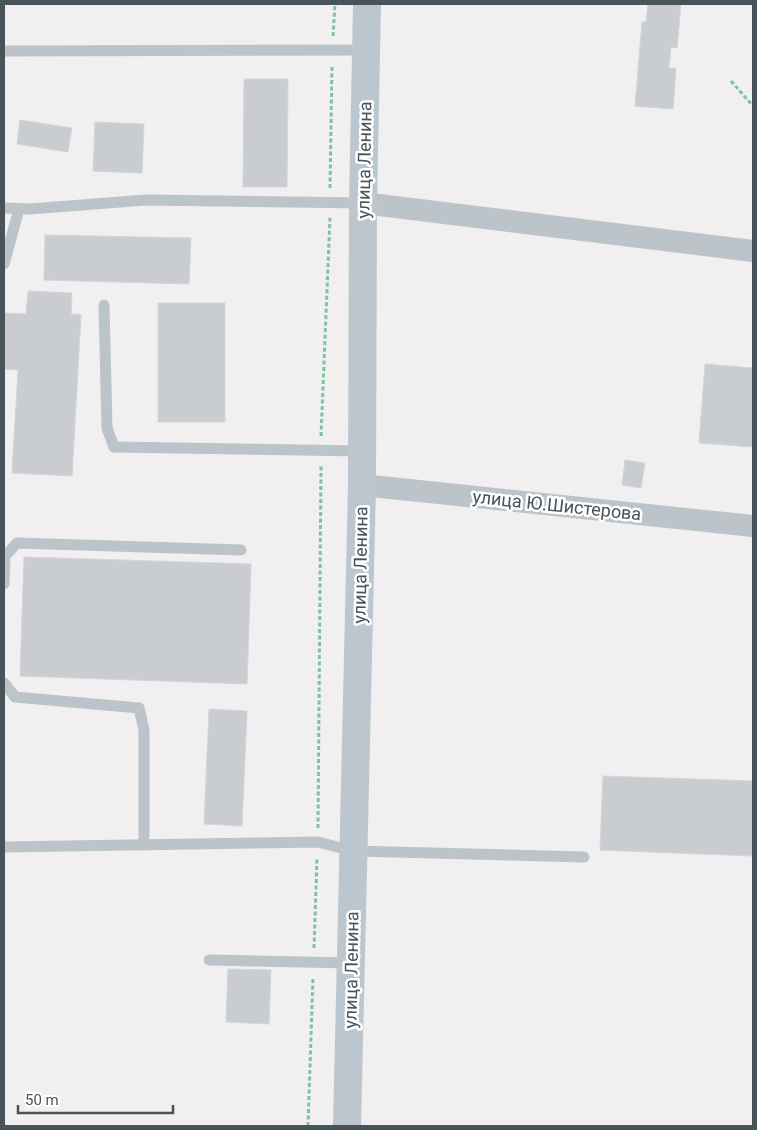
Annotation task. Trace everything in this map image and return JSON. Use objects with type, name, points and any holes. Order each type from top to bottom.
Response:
[{"type":"main road","name":"улица Ленина","points":[[347,1126],[362,485],[363,203],[367,4]]},
{"type":"street","points":[[363,203],[753,251]]},
{"type":"street","name":"улица Ю.Шистерова","points":[[362,485],[753,526]]},
{"type":"lane","points":[[4,51],[366,50]]},
{"type":"lane","points":[[4,208],[30,210],[146,200],[363,203]]},
{"type":"lane","points":[[4,264],[19,209]]},
{"type":"lane","points":[[104,305],[107,428],[114,447],[362,451]]},
{"type":"lane","points":[[4,584],[5,556],[18,543],[241,550]]},
{"type":"lane","points":[[4,683],[15,696],[139,708],[144,730],[144,845]]},
{"type":"lane","points":[[4,847],[318,842],[354,851],[584,857]]},
{"type":"lane","points":[[209,960],[351,963]]},
{"type":"path","points":[[308,1126],[318,842],[321,451],[330,203],[332,50],[335,4]]},
{"type":"path","points":[[731,81],[753,106]]},
{"type":"building","points":[[648,4],[681,4],[677,48],[671,47],[669,68],[676,68],[673,109],[635,106],[642,22],[646,22]]},
{"type":"building","points":[[244,79],[288,79],[287,187],[243,187]]},
{"type":"building","points":[[20,120],[72,128],[68,152],[17,144]]},
{"type":"building","points":[[95,122],[144,124],[142,173],[93,171]]},
{"type":"building","points":[[45,235],[191,238],[189,284],[44,280]]},
{"type":"building","points":[[28,291],[72,293],[71,314],[81,315],[72,476],[12,473],[18,370],[4,369],[4,313],[26,314]]},
{"type":"building","points":[[158,303],[225,303],[225,422],[158,422]]},
{"type":"building","points":[[705,364],[753,368],[753,447],[699,443]]},
{"type":"building","points":[[625,460],[645,463],[641,488],[622,485]]},
{"type":"building","points":[[24,557],[251,564],[247,684],[20,676]]},
{"type":"building","points":[[209,709],[247,711],[242,826],[204,824]]},
{"type":"building","points":[[603,776],[753,781],[753,856],[600,850]]},
{"type":"building","points":[[228,969],[271,970],[269,1024],[226,1022]]}]
